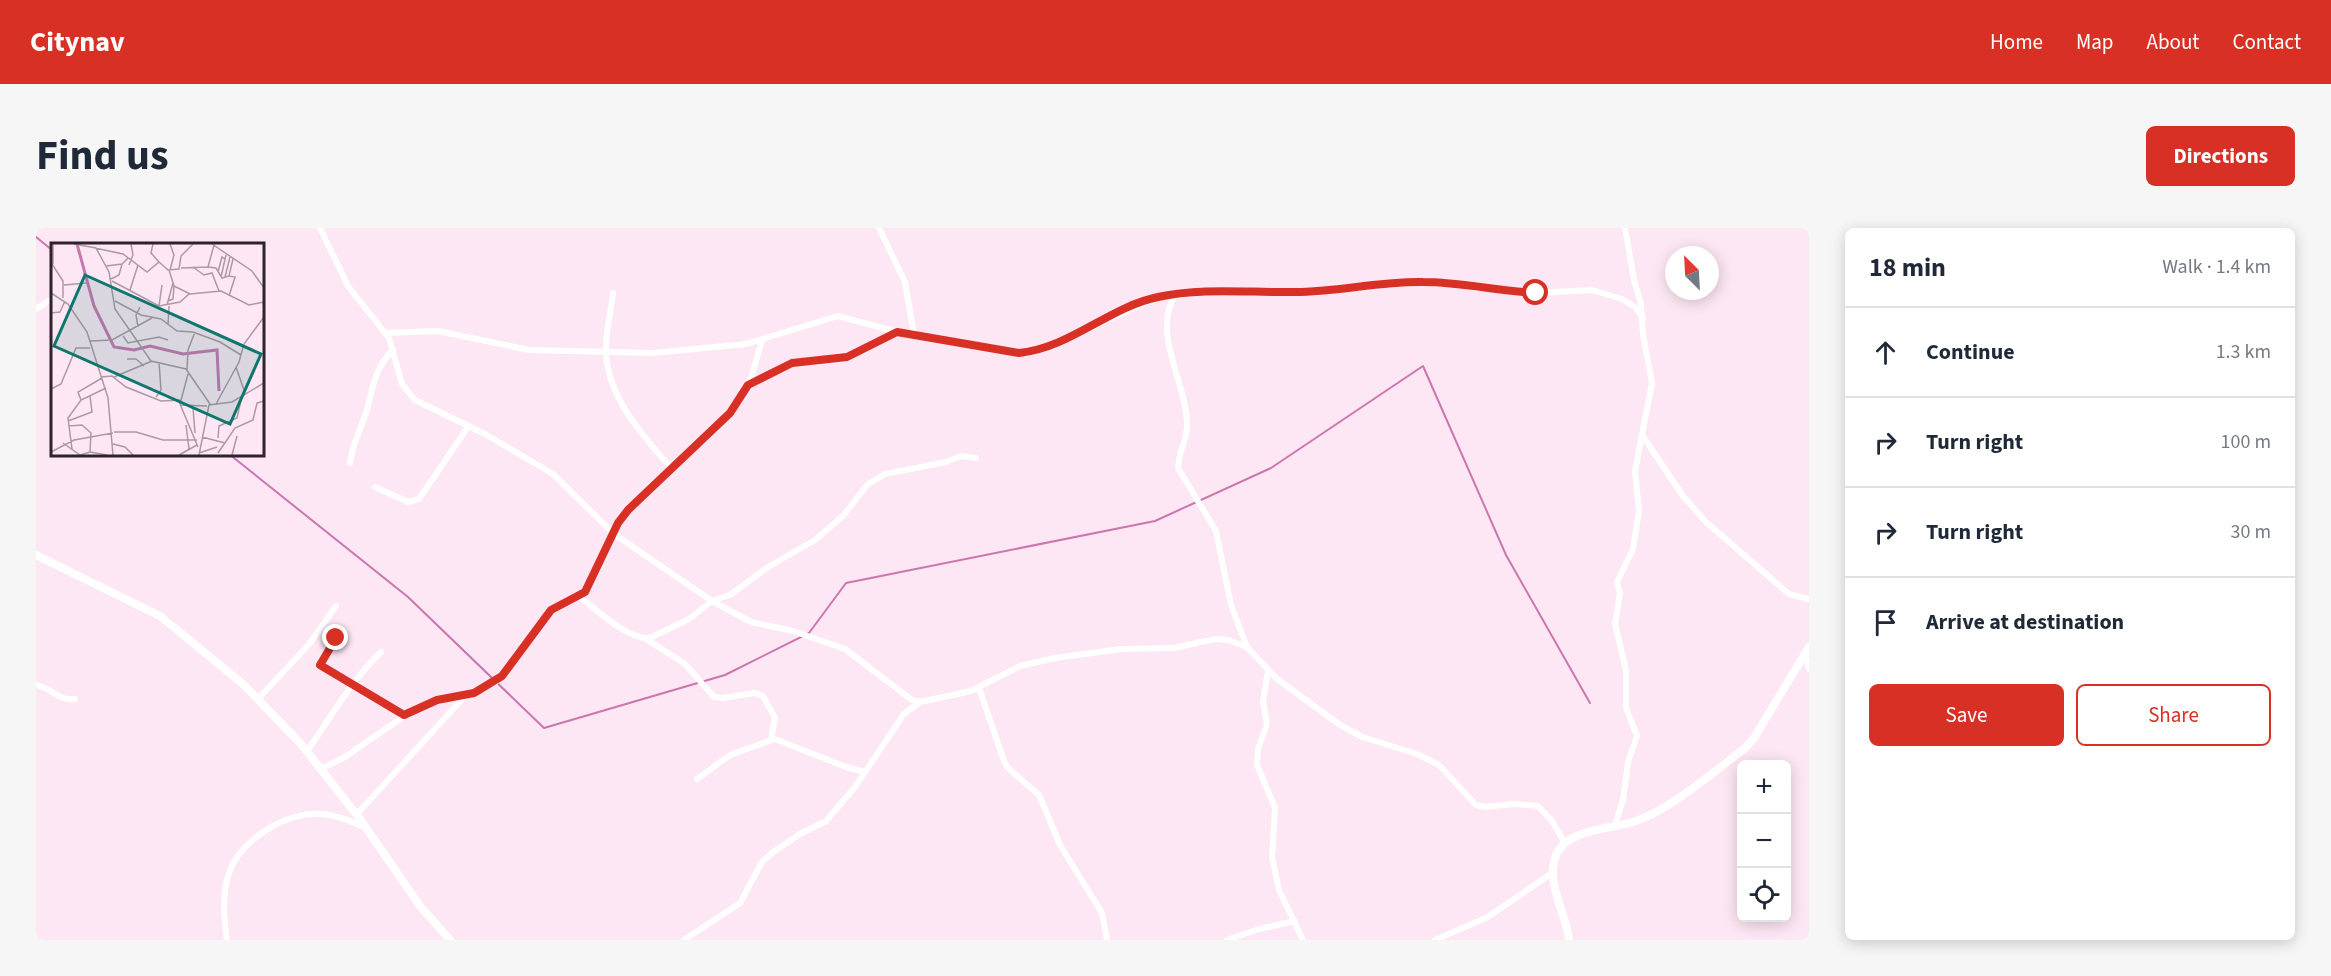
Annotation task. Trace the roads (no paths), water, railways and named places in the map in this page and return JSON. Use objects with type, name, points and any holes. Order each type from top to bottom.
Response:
[{"type":"street","points":[[320,228],[348,286],[386,333],[402,384],[410,395],[422,404],[553,474],[614,534],[712,601],[751,622],[780,627],[845,649],[912,700],[920,702]]},
{"type":"street","points":[[879,228],[905,282],[914,335]]},
{"type":"street","points":[[1615,825],[1620,812],[1628,762],[1637,736],[1627,715],[1626,670],[1615,624],[1620,593],[1618,576],[1633,549],[1638,521],[1639,500],[1635,471],[1652,383],[1643,335],[1643,318],[1628,254],[1625,228]]},
{"type":"street","points":[[386,333],[438,331],[529,350],[672,352],[732,346],[762,340],[838,315],[897,332],[1019,353],[1035,351],[1065,340],[1127,309],[1157,297],[1219,291],[1294,292],[1422,282],[1536,293],[1592,290],[1622,299],[1635,307],[1643,318]]},
{"type":"street","points":[[613,293],[606,352],[609,373],[633,422],[671,468]]},
{"type":"street","points":[[1176,294],[1166,319],[1187,427],[1183,452],[1178,460],[1179,468],[1216,531],[1231,604],[1247,647]]},
{"type":"street","points":[[36,309],[51,300]]},
{"type":"street","points":[[748,385],[792,363],[847,357],[897,332]]},
{"type":"street","points":[[321,769],[345,757],[404,715],[437,700],[465,696],[496,682],[551,610],[579,596],[593,579],[628,510],[730,413],[748,385],[762,340]]},
{"type":"street","points":[[350,463],[353,441],[366,413],[378,369],[393,350]]},
{"type":"street","points":[[375,488],[408,502],[419,499],[468,427]]},
{"type":"street","points":[[1642,435],[1683,496],[1706,522],[1789,594],[1809,598]]},
{"type":"street","points":[[646,639],[689,619],[712,601],[730,595],[776,561],[815,540],[844,515],[867,485],[885,474],[946,462],[961,456],[976,458]]},
{"type":"street","points":[[36,555],[160,616],[258,699],[307,751],[357,814],[420,906],[450,940]]},
{"type":"street","points":[[579,596],[621,628],[646,639],[685,664],[714,697],[755,693],[763,696],[775,718],[771,740]]},
{"type":"street","points":[[258,699],[310,643],[336,606]]},
{"type":"street","points":[[336,638],[320,664],[404,715]]},
{"type":"street","points":[[684,940],[740,903],[762,862],[800,834],[826,821],[865,772],[904,714],[920,702],[979,688],[1020,666],[1055,658],[1121,649],[1173,648],[1215,639],[1239,642],[1247,647],[1268,671],[1303,699],[1362,737],[1430,759],[1449,774],[1476,805],[1485,807],[1514,804],[1538,806],[1552,821],[1565,843]]},
{"type":"street","points":[[1569,940],[1552,873],[1557,855],[1565,843],[1615,825],[1634,822],[1652,813],[1744,749],[1754,738],[1791,672],[1807,651]]},
{"type":"street","points":[[1807,651],[1809,669]]},
{"type":"street","points":[[307,751],[329,722],[353,682],[381,652]]},
{"type":"street","points":[[1268,671],[1263,701],[1267,724],[1258,749],[1257,765],[1275,808],[1272,857],[1277,881],[1303,940]]},
{"type":"street","points":[[36,686],[45,688],[61,699],[75,699]]},
{"type":"street","points":[[979,688],[1004,761],[1008,768],[1039,795],[1060,845],[1102,913],[1107,940]]},
{"type":"street","points":[[357,814],[465,696]]},
{"type":"street","points":[[697,779],[730,755],[771,740],[785,741],[846,767],[865,772]]},
{"type":"street","points":[[227,940],[224,900],[229,874],[255,840],[281,822],[320,814],[344,818],[366,828]]},
{"type":"street","points":[[1440,939],[1483,921],[1552,873]]},
{"type":"street","points":[[1227,940],[1258,929],[1295,921]]},
{"type":"waterway","points":[[36,237],[51,249]]},
{"type":"waterway","points":[[232,456],[408,597],[544,728],[725,675],[809,633],[846,583],[1155,521],[1271,468],[1423,366],[1506,555],[1590,703]]}]
